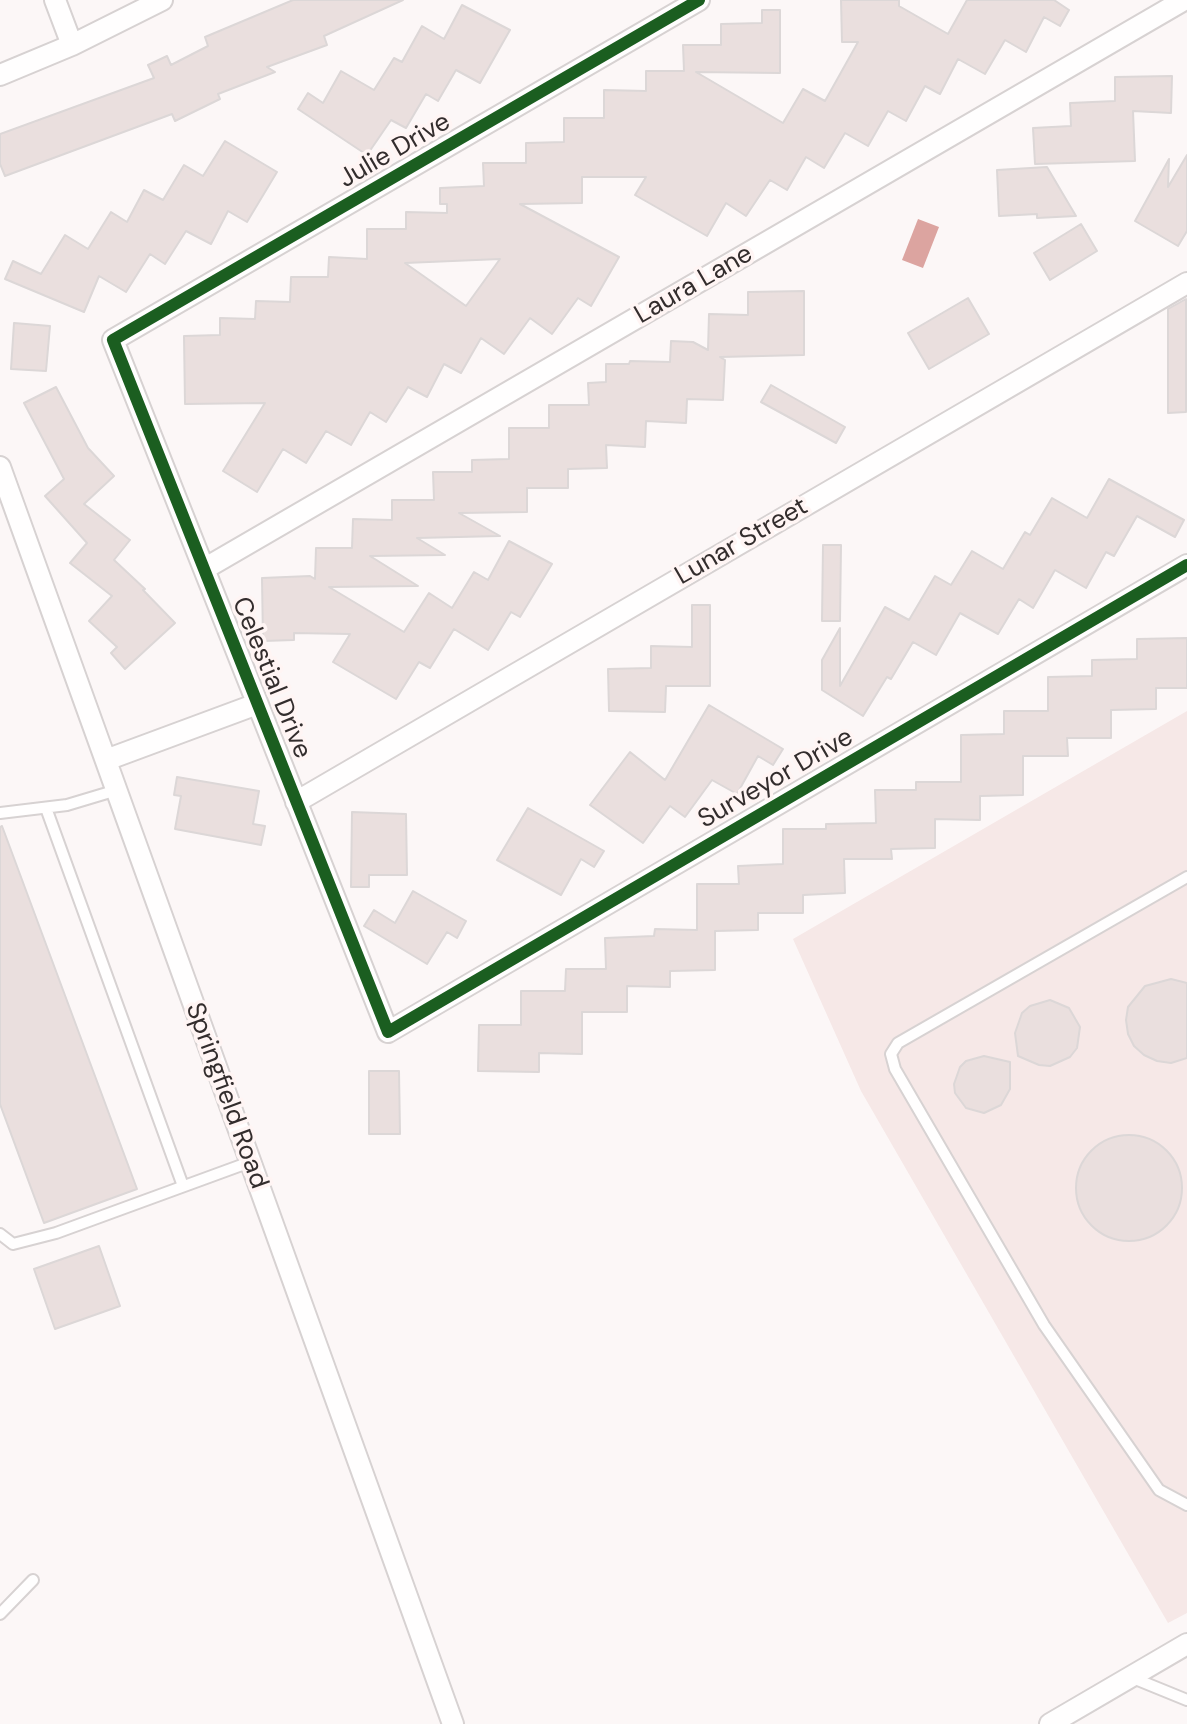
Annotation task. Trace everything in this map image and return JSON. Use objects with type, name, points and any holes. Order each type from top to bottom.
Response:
[{"type":"street","points":[[55,0],[72,45]]},
{"type":"street","points":[[0,75],[72,45],[162,0]]},
{"type":"street","name":"Julie Drive","points":[[113,340],[699,0]]},
{"type":"street","name":"Laura Lane","points":[[204,569],[1184,0]]},
{"type":"street","name":"Lunar Street","points":[[296,802],[1187,283]]},
{"type":"street","name":"Celestial Drive","points":[[113,340],[388,1032]]},
{"type":"street","name":"Springfield Road","points":[[0,467],[453,1724]]},
{"type":"street","name":"Surveyor Drive","points":[[388,1032],[1187,565]]},
{"type":"street","points":[[106,760],[257,704]]},
{"type":"street","points":[[1050,1724],[1187,1644]]},
{"type":"lane","points":[[0,813],[67,805],[117,790]]},
{"type":"lane","points":[[46,808],[183,1186]]},
{"type":"lane","points":[[1187,877],[898,1043],[891,1054],[895,1069],[1044,1325],[1159,1490],[1187,1505]]},
{"type":"lane","points":[[0,1234],[13,1244],[42,1237],[250,1162]]},
{"type":"lane","points":[[0,1614],[33,1580]]},
{"type":"lane","points":[[1131,1677],[1187,1700]]},
{"type":"shaded area","points":[[918,219],[939,227],[923,268],[902,260]]},
{"type":"shaded area","points":[[1187,711],[1187,1613],[1168,1623],[861,1091],[793,939]]},
{"type":"building","points":[[293,0],[403,0],[324,36],[327,45],[267,67],[275,72],[218,94],[220,99],[175,121],[172,114],[5,176],[0,164],[0,134],[154,78],[148,65],[167,56],[171,65],[208,46],[205,37]]},
{"type":"building","points":[[841,0],[899,0],[899,6],[948,34],[967,0],[1054,0],[1069,10],[1060,26],[1044,17],[1026,52],[1005,40],[985,74],[958,59],[940,94],[925,86],[906,121],[888,111],[868,146],[845,133],[824,168],[806,157],[787,190],[770,180],[746,216],[726,203],[707,236],[635,195],[646,177],[582,177],[582,203],[520,204],[619,257],[591,306],[578,298],[552,334],[530,318],[504,354],[481,338],[461,373],[444,364],[427,397],[408,387],[386,422],[370,412],[351,445],[326,431],[306,463],[283,449],[257,492],[223,471],[265,403],[185,404],[184,336],[220,335],[220,318],[255,319],[256,301],[290,302],[291,277],[328,277],[329,257],[367,259],[367,229],[406,229],[406,212],[447,213],[447,204],[440,204],[440,188],[484,186],[483,163],[526,163],[526,143],[564,142],[564,118],[604,118],[604,90],[646,91],[646,71],[684,71],[683,45],[721,45],[721,24],[762,23],[762,10],[780,10],[780,73],[696,72],[783,123],[803,89],[825,101],[858,42],[842,42]],"holes":[[[500,259],[466,306],[405,263]]]},
{"type":"building","points":[[462,5],[510,30],[480,83],[456,70],[438,101],[426,94],[406,128],[391,120],[367,155],[298,109],[308,93],[323,103],[341,71],[374,90],[394,58],[402,62],[422,26],[444,39]]},
{"type":"building","points":[[1172,76],[1171,113],[1133,111],[1135,161],[1035,164],[1033,128],[1071,126],[1070,103],[1115,101],[1115,77]]},
{"type":"building","points":[[225,141],[277,172],[247,222],[228,211],[211,244],[186,231],[165,264],[150,254],[126,292],[99,276],[84,312],[5,279],[13,261],[41,274],[65,235],[88,249],[111,212],[127,222],[144,190],[163,200],[184,165],[203,176]]},
{"type":"building","points":[[1187,155],[1187,231],[1178,246],[1135,221],[1169,159],[1168,187]]},
{"type":"building","points":[[1047,167],[1076,216],[999,216],[997,170]]},
{"type":"building","points":[[1081,224],[1097,251],[1050,280],[1034,253]]},
{"type":"building","points":[[804,291],[804,355],[720,357],[725,360],[723,400],[687,399],[686,423],[646,421],[645,447],[606,445],[607,468],[568,469],[568,488],[527,488],[527,512],[459,513],[500,536],[417,538],[445,555],[370,556],[418,586],[329,587],[404,632],[429,593],[452,608],[474,572],[488,580],[509,541],[552,564],[520,617],[511,612],[488,650],[454,629],[430,668],[419,662],[396,699],[333,662],[350,634],[294,633],[294,640],[263,641],[262,578],[310,576],[315,579],[316,548],[352,548],[353,519],[392,520],[392,500],[434,500],[433,472],[472,472],[472,460],[509,459],[509,428],[549,428],[549,405],[589,405],[588,383],[606,382],[606,364],[670,362],[671,341],[693,342],[708,350],[709,314],[748,315],[748,292]]},
{"type":"building","points":[[968,298],[989,334],[929,369],[908,333]]},
{"type":"building","points":[[1186,299],[1186,412],[1168,413],[1168,309]]},
{"type":"building","points":[[14,323],[50,326],[46,371],[11,369]]},
{"type":"building","points":[[771,385],[845,427],[836,443],[761,402]]},
{"type":"building","points":[[56,387],[88,448],[114,476],[84,504],[130,540],[114,560],[175,623],[125,669],[111,653],[117,647],[89,621],[112,596],[70,563],[87,543],[45,496],[64,479],[24,403]]},
{"type":"building","points":[[1109,479],[1184,520],[1175,537],[1137,516],[1114,556],[1106,552],[1086,588],[1055,570],[1033,608],[1019,599],[998,634],[960,613],[936,655],[913,642],[891,679],[887,677],[863,716],[822,690],[822,660],[840,628],[840,686],[885,607],[909,620],[935,576],[951,585],[972,551],[1003,569],[1025,532],[1030,535],[1052,498],[1087,518]]},
{"type":"building","points":[[823,545],[841,545],[840,621],[822,621]]},
{"type":"building","points":[[692,605],[710,605],[710,686],[666,686],[665,712],[609,711],[608,669],[651,668],[651,646],[692,647]]},
{"type":"building","points":[[1187,638],[1187,688],[1156,688],[1156,709],[1111,710],[1111,738],[1067,738],[1068,756],[1023,756],[1023,795],[980,796],[980,820],[935,819],[935,848],[891,849],[892,859],[844,859],[845,893],[803,895],[803,913],[758,913],[758,930],[715,931],[715,970],[670,971],[670,987],[627,986],[627,1012],[582,1012],[582,1054],[539,1053],[539,1072],[478,1071],[479,1025],[521,1025],[521,991],[565,991],[566,969],[606,969],[605,938],[654,936],[655,929],[697,930],[697,884],[739,884],[738,866],[783,864],[783,829],[826,829],[826,824],[876,823],[875,790],[916,790],[916,782],[961,782],[961,735],[1004,734],[1004,711],[1048,711],[1048,677],[1092,676],[1092,660],[1137,659],[1137,639]]},
{"type":"building","points":[[709,705],[783,749],[773,765],[758,756],[737,794],[712,780],[685,817],[670,806],[643,843],[590,805],[630,752],[665,780]]},
{"type":"building","points":[[177,777],[259,791],[253,824],[265,826],[261,845],[175,829],[181,796],[174,795]]},
{"type":"building","points":[[528,808],[604,851],[594,867],[581,859],[561,895],[497,860]]},
{"type":"building","points":[[352,812],[406,814],[407,875],[369,875],[369,887],[351,887]]},
{"type":"building","points":[[2,826],[137,1189],[44,1223],[0,1104]]},
{"type":"building","points":[[413,891],[466,921],[457,938],[447,932],[427,964],[364,926],[374,910],[395,923]]},
{"type":"building","points":[[1171,979],[1187,983],[1187,1058],[1171,1063],[1157,1061],[1134,1046],[1126,1020],[1128,1007],[1145,986]]},
{"type":"building","points":[[1050,1000],[1069,1008],[1080,1027],[1077,1048],[1070,1057],[1050,1066],[1018,1056],[1015,1033],[1022,1013],[1030,1006]]},
{"type":"building","points":[[984,1056],[1010,1062],[1010,1089],[1001,1105],[984,1113],[966,1108],[955,1093],[954,1084],[960,1067],[966,1061]]},
{"type":"building","points":[[369,1071],[399,1071],[400,1134],[369,1134]]},
{"type":"building","points":[[1129,1135],[1149,1139],[1167,1150],[1178,1168],[1182,1188],[1178,1208],[1167,1226],[1149,1237],[1129,1241],[1109,1237],[1091,1226],[1080,1208],[1076,1188],[1080,1168],[1091,1150],[1109,1139]]},
{"type":"building","points":[[99,1246],[120,1306],[55,1329],[34,1269]]},
{"type":"cycle path","points":[[699,0],[113,340],[388,1032],[1187,565]]}]
